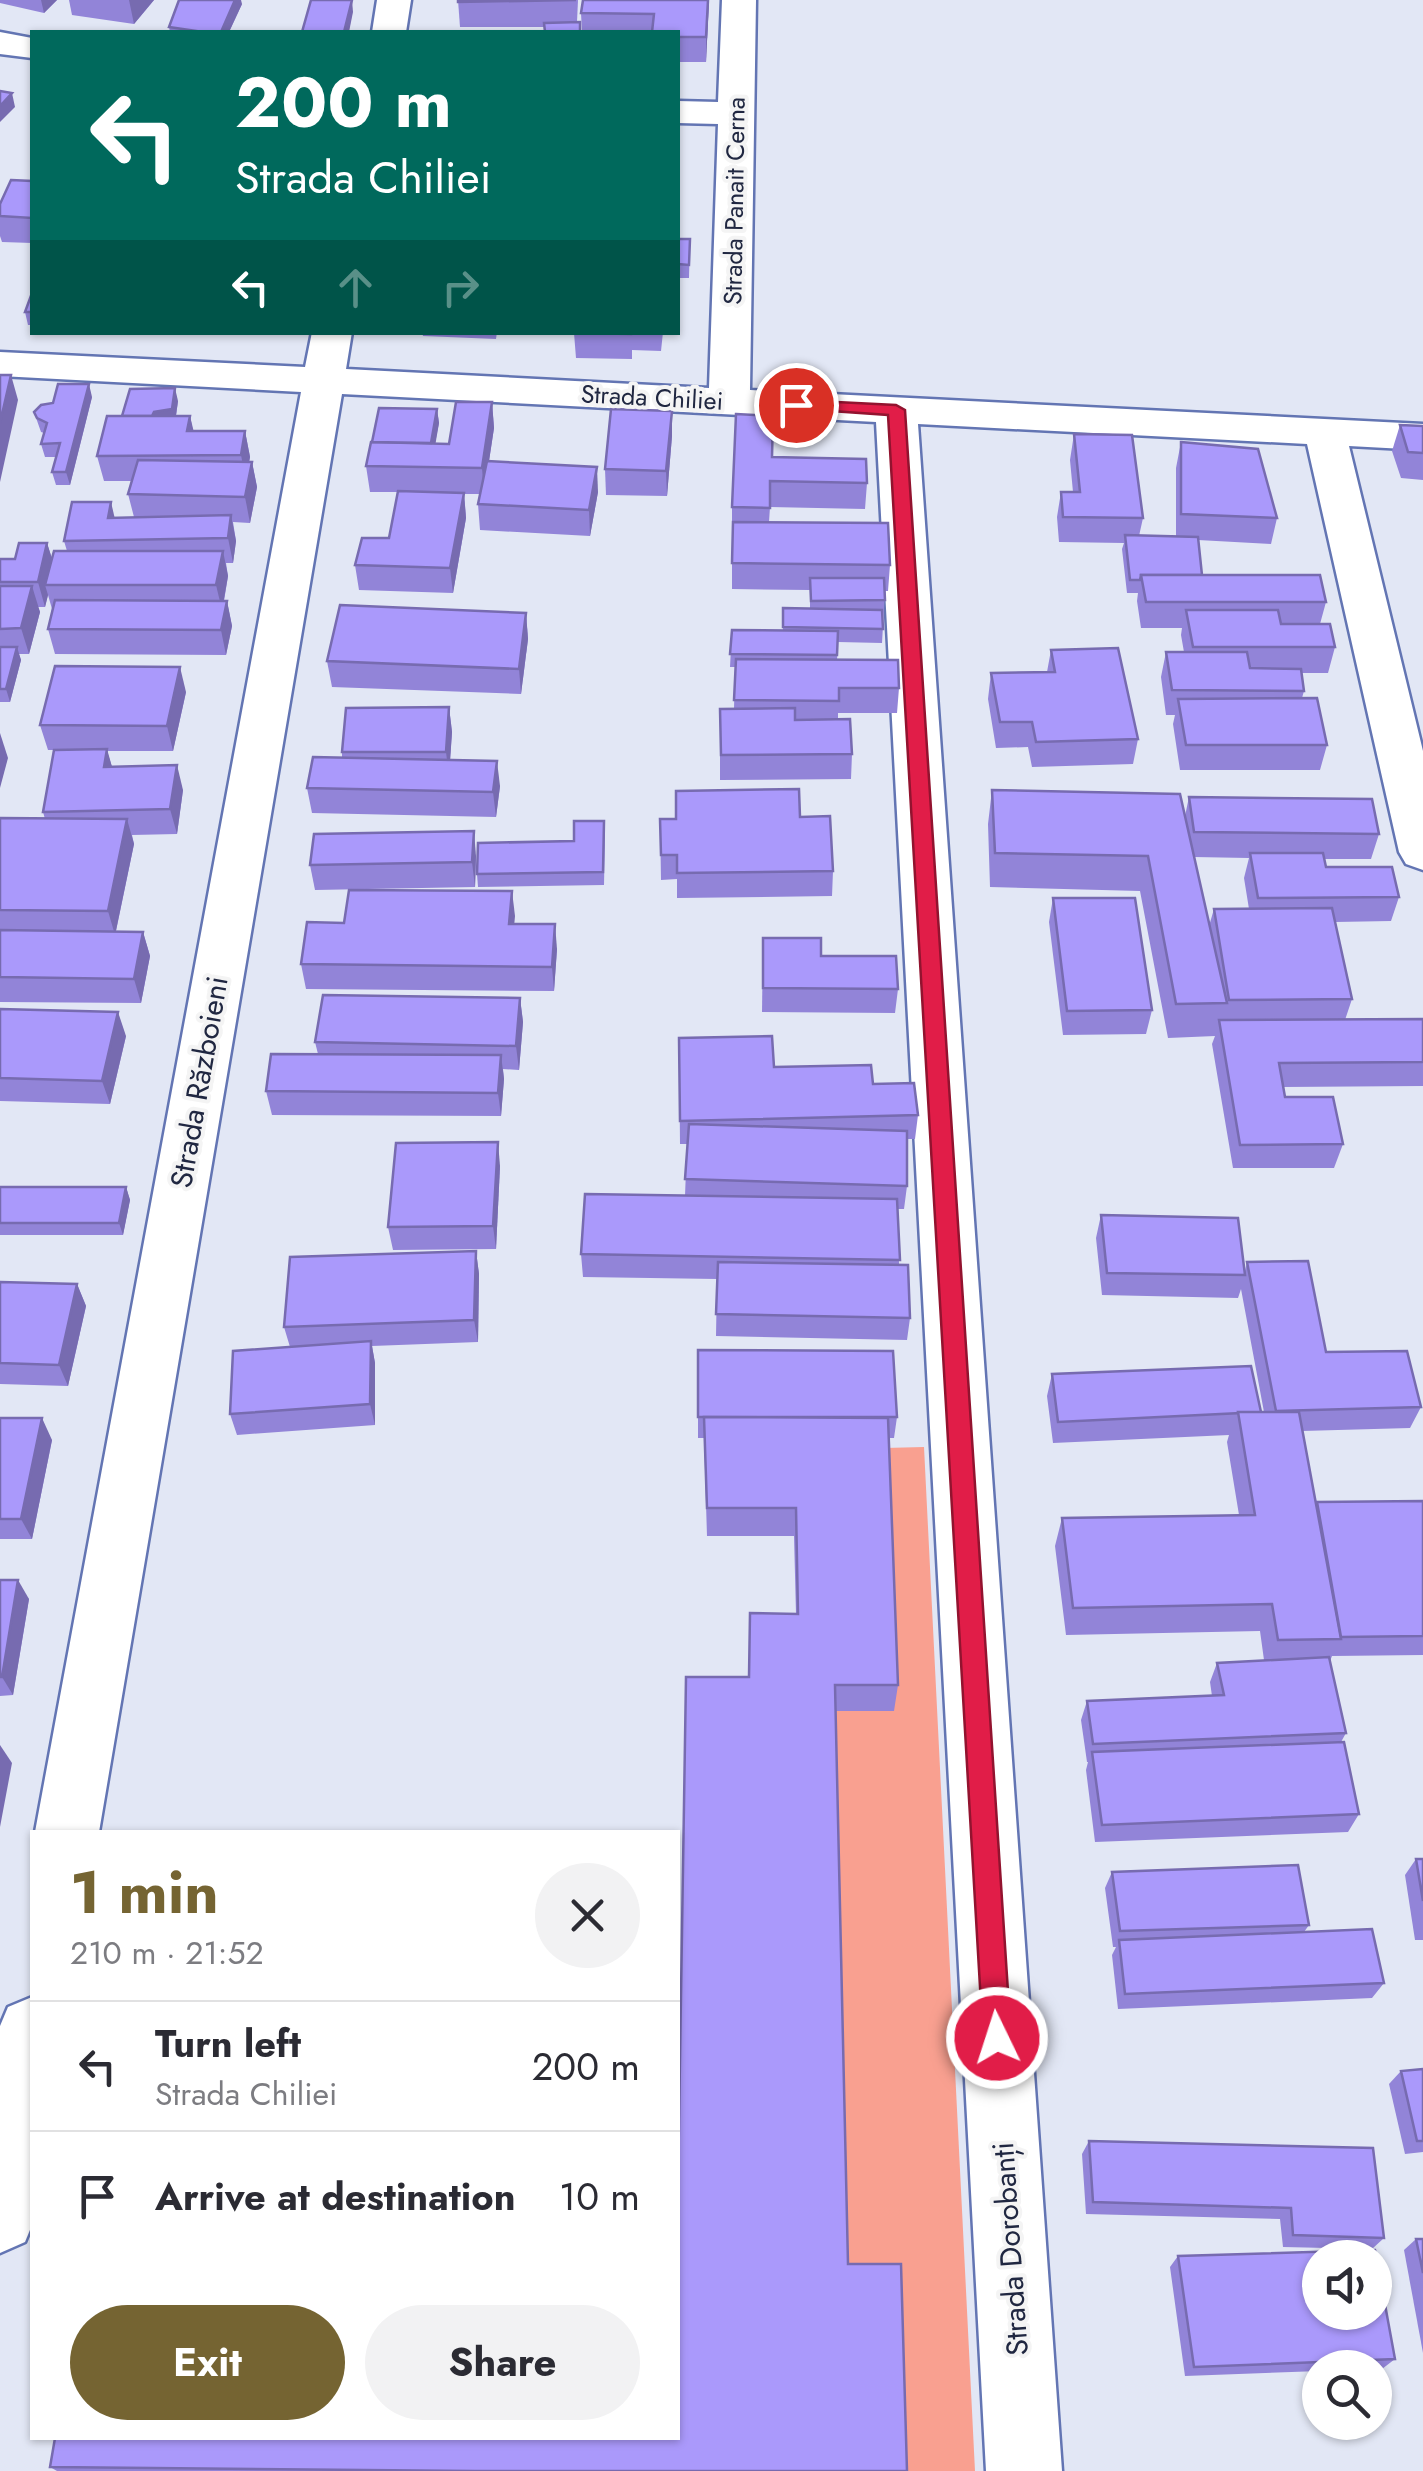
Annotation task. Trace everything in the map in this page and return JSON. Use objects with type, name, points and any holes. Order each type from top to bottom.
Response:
[{"type":"street","points":[[389,30],[394,0]]},
{"type":"street","name":"Strada Panait Cerna","points":[[728,401],[739,0]]},
{"type":"street","points":[[0,43],[30,48]]},
{"type":"street","points":[[680,112],[736,113]]},
{"type":"street","name":"Strada Chiliei","points":[[0,364],[328,356],[728,401],[1423,437]]},
{"type":"street","name":"Strada Războieni","points":[[68,1830],[328,356]]},
{"type":"street","name":"Strada Dorobanți","points":[[896,410],[1024,2471]]},
{"type":"street","points":[[1325,432],[1423,852]]},
{"type":"street","points":[[0,2217],[21,2043]]},
{"type":"shaded area","points":[[924,1447],[975,2471],[902,2471],[845,2279],[832,1711],[894,1711],[884,1448]]},
{"type":"building","points":[[179,0],[235,0],[222,30],[169,27]]},
{"type":"building","points":[[311,0],[352,0],[344,30],[303,30]]},
{"type":"building","points":[[458,0],[576,0],[458,2]]},
{"type":"building","points":[[583,0],[708,0],[706,37],[680,37],[680,30],[652,30],[654,14],[581,13]]},
{"type":"building","points":[[580,22],[580,30],[545,30],[544,23]]},
{"type":"building","points":[[0,91],[12,93],[0,106]]},
{"type":"building","points":[[11,180],[30,181],[30,218],[0,216],[0,204]]},
{"type":"building","points":[[680,239],[690,239],[689,265],[680,264]]},
{"type":"building","points":[[0,375],[11,375],[0,423]]},
{"type":"building","points":[[58,384],[89,384],[66,472],[52,472],[60,443],[41,444],[47,423],[34,412],[41,405],[53,403]]},
{"type":"building","points":[[175,388],[172,409],[154,412],[152,416],[122,416],[130,389]]},
{"type":"building","points":[[456,402],[492,402],[482,468],[366,466],[371,442],[449,444]]},
{"type":"building","points":[[379,408],[437,409],[431,443],[372,442]]},
{"type":"building","points":[[611,409],[672,411],[666,471],[605,469]]},
{"type":"building","points":[[736,414],[773,416],[772,457],[866,459],[867,483],[770,481],[770,508],[732,507]]},
{"type":"building","points":[[107,416],[190,416],[187,431],[245,431],[241,455],[97,456]]},
{"type":"building","points":[[1400,425],[1423,426],[1423,453],[1408,452]]},
{"type":"building","points":[[1074,434],[1132,435],[1143,518],[1063,517],[1061,492],[1080,492]]},
{"type":"building","points":[[1181,442],[1258,449],[1277,518],[1181,514]]},
{"type":"building","points":[[138,460],[252,462],[245,497],[128,494]]},
{"type":"building","points":[[487,461],[597,467],[589,510],[478,504]]},
{"type":"building","points":[[398,491],[464,493],[450,568],[355,565],[362,538],[389,538]]},
{"type":"building","points":[[72,502],[111,502],[108,518],[231,515],[228,538],[64,541]]},
{"type":"building","points":[[733,522],[888,523],[890,565],[732,563]]},
{"type":"building","points":[[1125,535],[1198,537],[1202,575],[1141,575],[1140,580],[1130,580]]},
{"type":"building","points":[[19,543],[47,543],[38,582],[0,582],[0,559],[15,559]]},
{"type":"building","points":[[54,551],[223,551],[216,585],[45,585]]},
{"type":"building","points":[[1141,575],[1320,575],[1326,602],[1146,602]]},
{"type":"building","points":[[810,578],[884,578],[885,600],[811,601]]},
{"type":"building","points":[[0,586],[32,586],[21,628],[0,629]]},
{"type":"building","points":[[55,600],[227,601],[221,630],[48,629]]},
{"type":"building","points":[[340,605],[526,613],[519,669],[327,661]]},
{"type":"building","points":[[783,608],[882,610],[883,629],[783,627]]},
{"type":"building","points":[[1186,610],[1278,610],[1281,624],[1330,624],[1335,647],[1193,647]]},
{"type":"building","points":[[732,630],[838,631],[837,655],[730,654]]},
{"type":"building","points":[[0,647],[17,647],[6,689],[0,689]]},
{"type":"building","points":[[1118,648],[1138,739],[1036,742],[1032,722],[1000,722],[991,673],[1055,672],[1051,650]]},
{"type":"building","points":[[1166,652],[1247,652],[1250,668],[1301,669],[1304,691],[1172,690]]},
{"type":"building","points":[[736,659],[898,660],[899,688],[839,688],[839,701],[734,700]]},
{"type":"building","points":[[55,666],[180,667],[167,726],[40,725]]},
{"type":"building","points":[[1317,698],[1327,745],[1186,745],[1178,699]]},
{"type":"building","points":[[449,707],[446,752],[342,752],[346,708]]},
{"type":"building","points":[[795,708],[795,720],[850,719],[852,754],[721,755],[720,709]]},
{"type":"building","points":[[107,749],[104,767],[177,765],[170,809],[43,812],[54,750]]},
{"type":"building","points":[[313,757],[497,761],[493,792],[307,788]]},
{"type":"building","points":[[799,789],[800,817],[830,816],[833,871],[677,873],[677,855],[661,855],[660,819],[676,819],[676,791]]},
{"type":"building","points":[[992,790],[1180,794],[1227,1003],[1176,1004],[1148,856],[995,853]]},
{"type":"building","points":[[1189,797],[1372,799],[1379,834],[1194,832]]},
{"type":"building","points":[[0,818],[127,819],[108,911],[0,910]]},
{"type":"building","points":[[574,821],[604,821],[603,872],[477,874],[478,843],[574,841]]},
{"type":"building","points":[[474,831],[472,862],[310,865],[314,834]]},
{"type":"building","points":[[1250,853],[1323,853],[1326,867],[1392,867],[1399,897],[1258,898]]},
{"type":"building","points":[[349,890],[512,891],[509,924],[555,924],[552,967],[301,964],[307,922],[344,923]]},
{"type":"building","points":[[1053,898],[1135,898],[1152,1010],[1067,1011]]},
{"type":"building","points":[[1332,908],[1352,999],[1229,1000],[1214,909]]},
{"type":"building","points":[[0,930],[143,932],[134,979],[0,977]]},
{"type":"building","points":[[763,938],[821,938],[821,956],[896,956],[898,989],[763,988]]},
{"type":"building","points":[[323,995],[520,998],[516,1046],[315,1042]]},
{"type":"building","points":[[0,1009],[118,1012],[102,1081],[0,1078]]},
{"type":"building","points":[[1423,1019],[1423,1062],[1279,1063],[1285,1097],[1333,1097],[1343,1144],[1240,1145],[1219,1020]]},
{"type":"building","points":[[772,1036],[774,1067],[871,1065],[873,1084],[914,1083],[918,1115],[680,1121],[679,1038]]},
{"type":"building","points":[[271,1054],[501,1055],[498,1093],[266,1091]]},
{"type":"building","points":[[689,1124],[907,1131],[907,1186],[685,1179]]},
{"type":"building","points":[[498,1142],[493,1226],[388,1227],[396,1143]]},
{"type":"building","points":[[0,1187],[126,1187],[119,1223],[0,1223]]},
{"type":"building","points":[[585,1194],[897,1199],[900,1260],[581,1254]]},
{"type":"building","points":[[1101,1215],[1238,1218],[1245,1275],[1107,1273]]},
{"type":"building","points":[[476,1251],[474,1320],[284,1327],[290,1257]]},
{"type":"building","points":[[1308,1261],[1326,1352],[1407,1351],[1421,1407],[1276,1411],[1247,1262]]},
{"type":"building","points":[[718,1262],[908,1265],[910,1318],[716,1314]]},
{"type":"building","points":[[0,1282],[77,1284],[59,1365],[0,1363]]},
{"type":"building","points":[[371,1341],[370,1404],[230,1414],[233,1351]]},
{"type":"building","points":[[698,1350],[893,1351],[897,1417],[698,1417]]},
{"type":"building","points":[[1251,1366],[1261,1412],[1058,1422],[1052,1374]]},
{"type":"building","points":[[1238,1412],[1299,1412],[1341,1639],[1278,1640],[1272,1604],[1073,1608],[1062,1518],[1255,1515]]},
{"type":"building","points":[[704,1417],[888,1418],[898,1685],[835,1685],[848,2264],[901,2264],[907,2471],[50,2467],[55,2440],[680,2440],[686,1677],[749,1677],[750,1613],[798,1614],[796,1508],[707,1508]]},
{"type":"building","points":[[0,1418],[42,1418],[21,1519],[0,1519]]},
{"type":"building","points":[[1423,1501],[1423,1636],[1341,1637],[1317,1502]]},
{"type":"building","points":[[0,1580],[18,1580],[2,1677],[0,1677]]},
{"type":"building","points":[[1329,1657],[1346,1733],[1093,1744],[1087,1701],[1224,1695],[1217,1663]]},
{"type":"building","points":[[1344,1742],[1359,1814],[1102,1825],[1092,1752]]},
{"type":"building","points":[[1416,1859],[1423,1859],[1423,1901]]},
{"type":"building","points":[[1298,1865],[1309,1925],[1120,1931],[1112,1872]]},
{"type":"building","points":[[1372,1929],[1384,1983],[1125,1994],[1119,1940]]},
{"type":"building","points":[[1423,2069],[1423,2141],[1417,2141],[1401,2071]]},
{"type":"building","points":[[1089,2141],[1373,2148],[1384,2238],[1293,2235],[1291,2208],[1093,2202]]},
{"type":"building","points":[[1416,2239],[1423,2239],[1423,2273]]},
{"type":"building","points":[[1302,2252],[1302,2330],[1390,2330],[1395,2359],[1392,2350],[1302,2350],[1302,2363],[1194,2367],[1178,2256]]},
{"type":"route","points":[[796,405],[896,410],[997,2038]]}]
